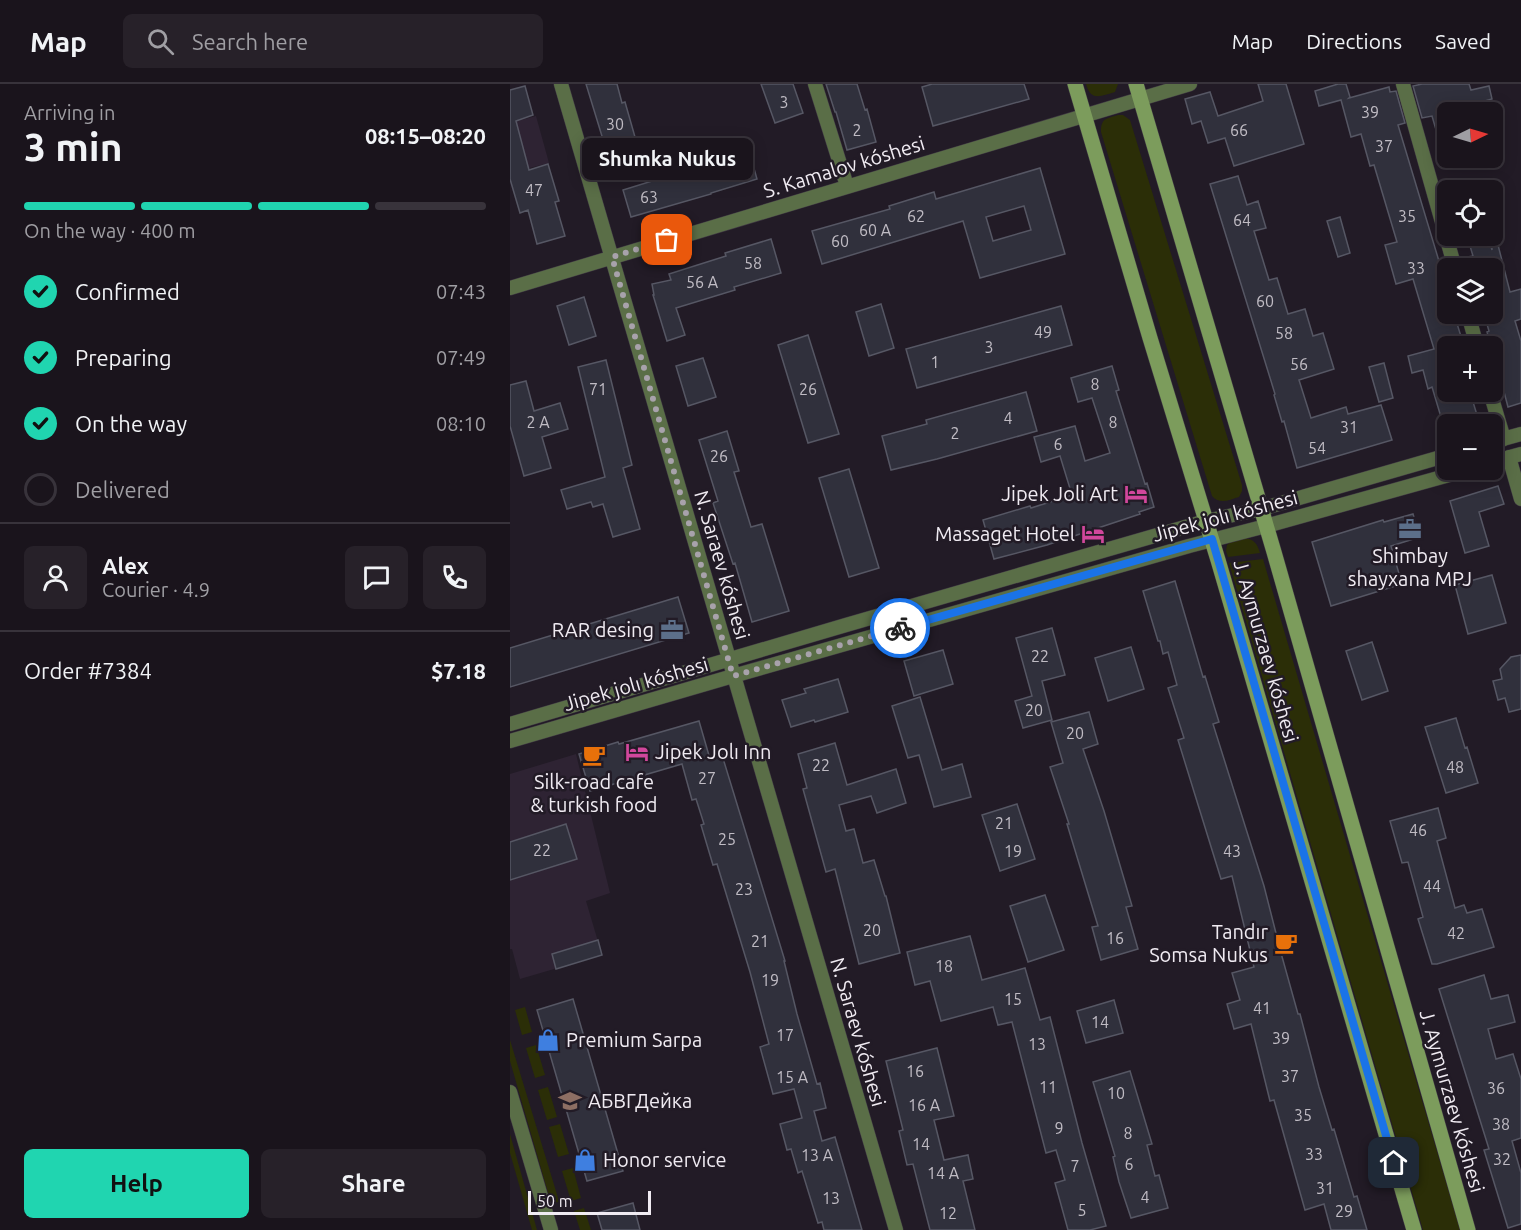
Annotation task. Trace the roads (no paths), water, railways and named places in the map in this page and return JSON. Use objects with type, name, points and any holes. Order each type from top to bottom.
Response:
[{"type":"street","name":"N. Saraev kóshesi","points":[[561,84],[896,1230]]},
{"type":"street","points":[[815,84],[847,186]]},
{"type":"street","name":"J. Aymurzaev kóshesi","points":[[1075,84],[1212,539],[1414,1230]]},
{"type":"street","name":"S. Kamalov kóshesi","points":[[510,288],[1085,116],[1138,91],[1190,84]]},
{"type":"street","points":[[1403,84],[1452,258]]},
{"type":"street","name":"J. Aymurzaev kóshesi","points":[[1138,91],[1266,526],[1468,1230]]},
{"type":"street","points":[[1503,439],[1521,434]]},
{"type":"street","points":[[1515,456],[1521,499]]},
{"type":"street","name":"Jipek jolı kóshesi","points":[[510,724],[1206,522],[1261,509],[1437,458]]},
{"type":"street","name":"Jipek jolı kóshesi","points":[[510,741],[1212,539],[1437,478]]},
{"type":"street","points":[[510,1092],[551,1230]]},
{"type":"place","name":"Shumka Nukus","points":[[667,240]]},
{"type":"place","name":"Jipek Joli Art","points":[[1136,494]]},
{"type":"place","name":"Shimbay shayxana MPJ","points":[[1410,529]]},
{"type":"place","name":"Massaget Hotel","points":[[1093,534]]},
{"type":"place","name":"RAR desing","points":[[672,630]]},
{"type":"place","name":"Jipek Jolı Inn","points":[[637,752]]},
{"type":"place","name":"Silk-road cafe & turkish food","points":[[594,755]]},
{"type":"place","name":"Tandır Somsa Nukus","points":[[1286,943]]},
{"type":"place","name":"Premium Sarpa","points":[[548,1040]]},
{"type":"place","name":"АБВГДейка","points":[[570,1101]]},
{"type":"place","name":"Honor service","points":[[585,1160]]}]
